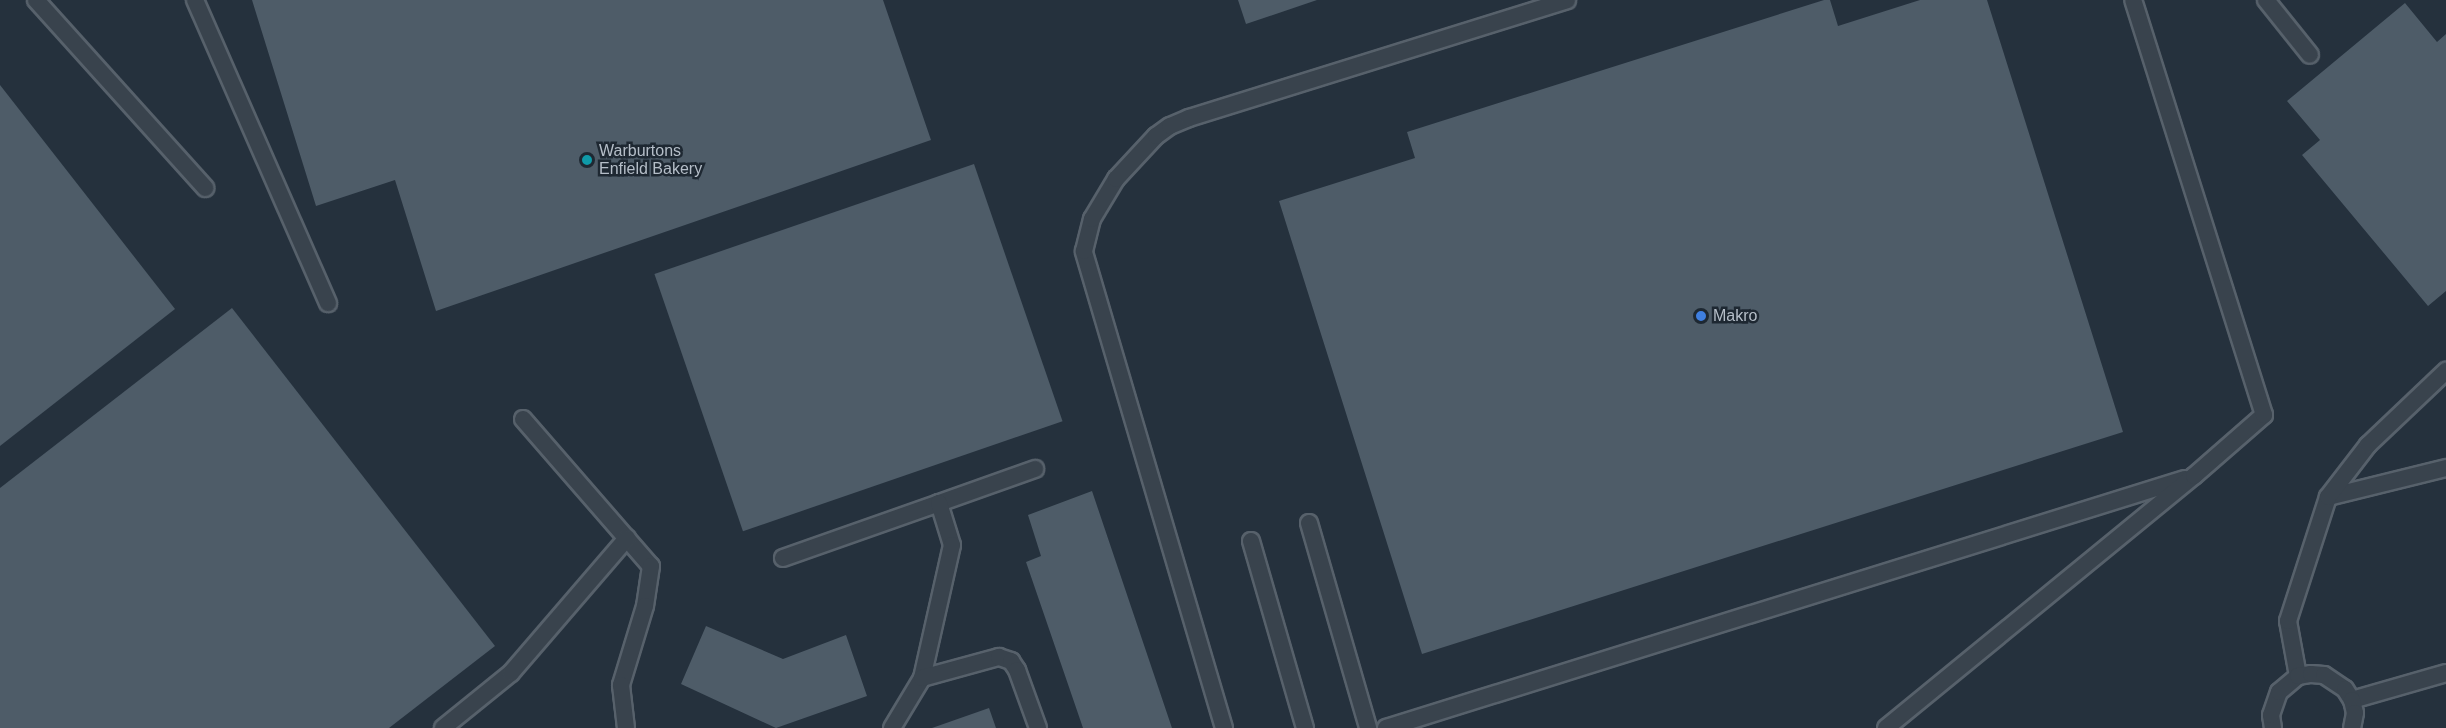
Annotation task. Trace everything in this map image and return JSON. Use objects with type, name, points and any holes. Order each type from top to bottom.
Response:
[{"type":"lane","points":[[36,0],[205,188]]},
{"type":"lane","points":[[195,0],[328,303]]},
{"type":"lane","points":[[1224,728],[1084,251],[1092,219],[1116,179],[1156,136],[1170,126],[1189,118],[1567,0]]},
{"type":"lane","points":[[1886,728],[2194,476],[2264,415],[2133,0]]},
{"type":"lane","points":[[2266,0],[2310,55]]},
{"type":"lane","points":[[2298,676],[2288,621],[2328,497],[2368,445],[2446,371]]},
{"type":"lane","points":[[523,418],[651,566],[645,606],[621,685],[626,728]]},
{"type":"lane","points":[[2328,497],[2446,468]]},
{"type":"lane","points":[[783,558],[1035,469]]},
{"type":"lane","points":[[1386,728],[2194,476]]},
{"type":"lane","points":[[892,728],[922,678],[952,545],[939,503]]},
{"type":"lane","points":[[1309,523],[1368,728]]},
{"type":"lane","points":[[443,728],[511,673],[627,538]]},
{"type":"lane","points":[[1251,541],[1305,728]]},
{"type":"lane","points":[[922,678],[999,657],[1011,661],[1038,728]]},
{"type":"lane","points":[[2352,700],[2446,673]]},
{"type":"lane","points":[[2272,728],[2271,715],[2276,698],[2287,683],[2298,676],[2324,675],[2340,685],[2352,700],[2355,713],[2352,728]]},
{"type":"building","name":"Warburtons Enfield Bakery","points":[[252,0],[883,0],[931,140],[436,311],[395,180],[316,206]]},
{"type":"building","points":[[1238,0],[1317,0],[1246,24]]},
{"type":"building","name":"Makro","points":[[1830,0],[1838,26],[1920,0],[1987,0],[2123,432],[1422,654],[1279,201],[1415,158],[1407,132]]},
{"type":"building","points":[[2405,3],[2437,42],[2446,34],[2446,291],[2428,306],[2302,155],[2320,140],[2287,101]]},
{"type":"building","points":[[0,85],[175,309],[0,446]]},
{"type":"building","points":[[974,164],[1063,421],[743,531],[654,274]]},
{"type":"building","points":[[232,308],[495,646],[389,728],[0,728],[0,488]]},
{"type":"building","points":[[1092,491],[1172,728],[1083,728],[1026,562],[1041,556],[1028,515]]},
{"type":"building","points":[[706,626],[783,659],[846,635],[867,696],[776,728],[681,684]]},
{"type":"building","points":[[989,708],[996,728],[932,728]]},
{"type":"place","name":"Warburtons Enfield Bakery","points":[[587,160]]},
{"type":"place","name":"Makro","points":[[1701,316]]}]
